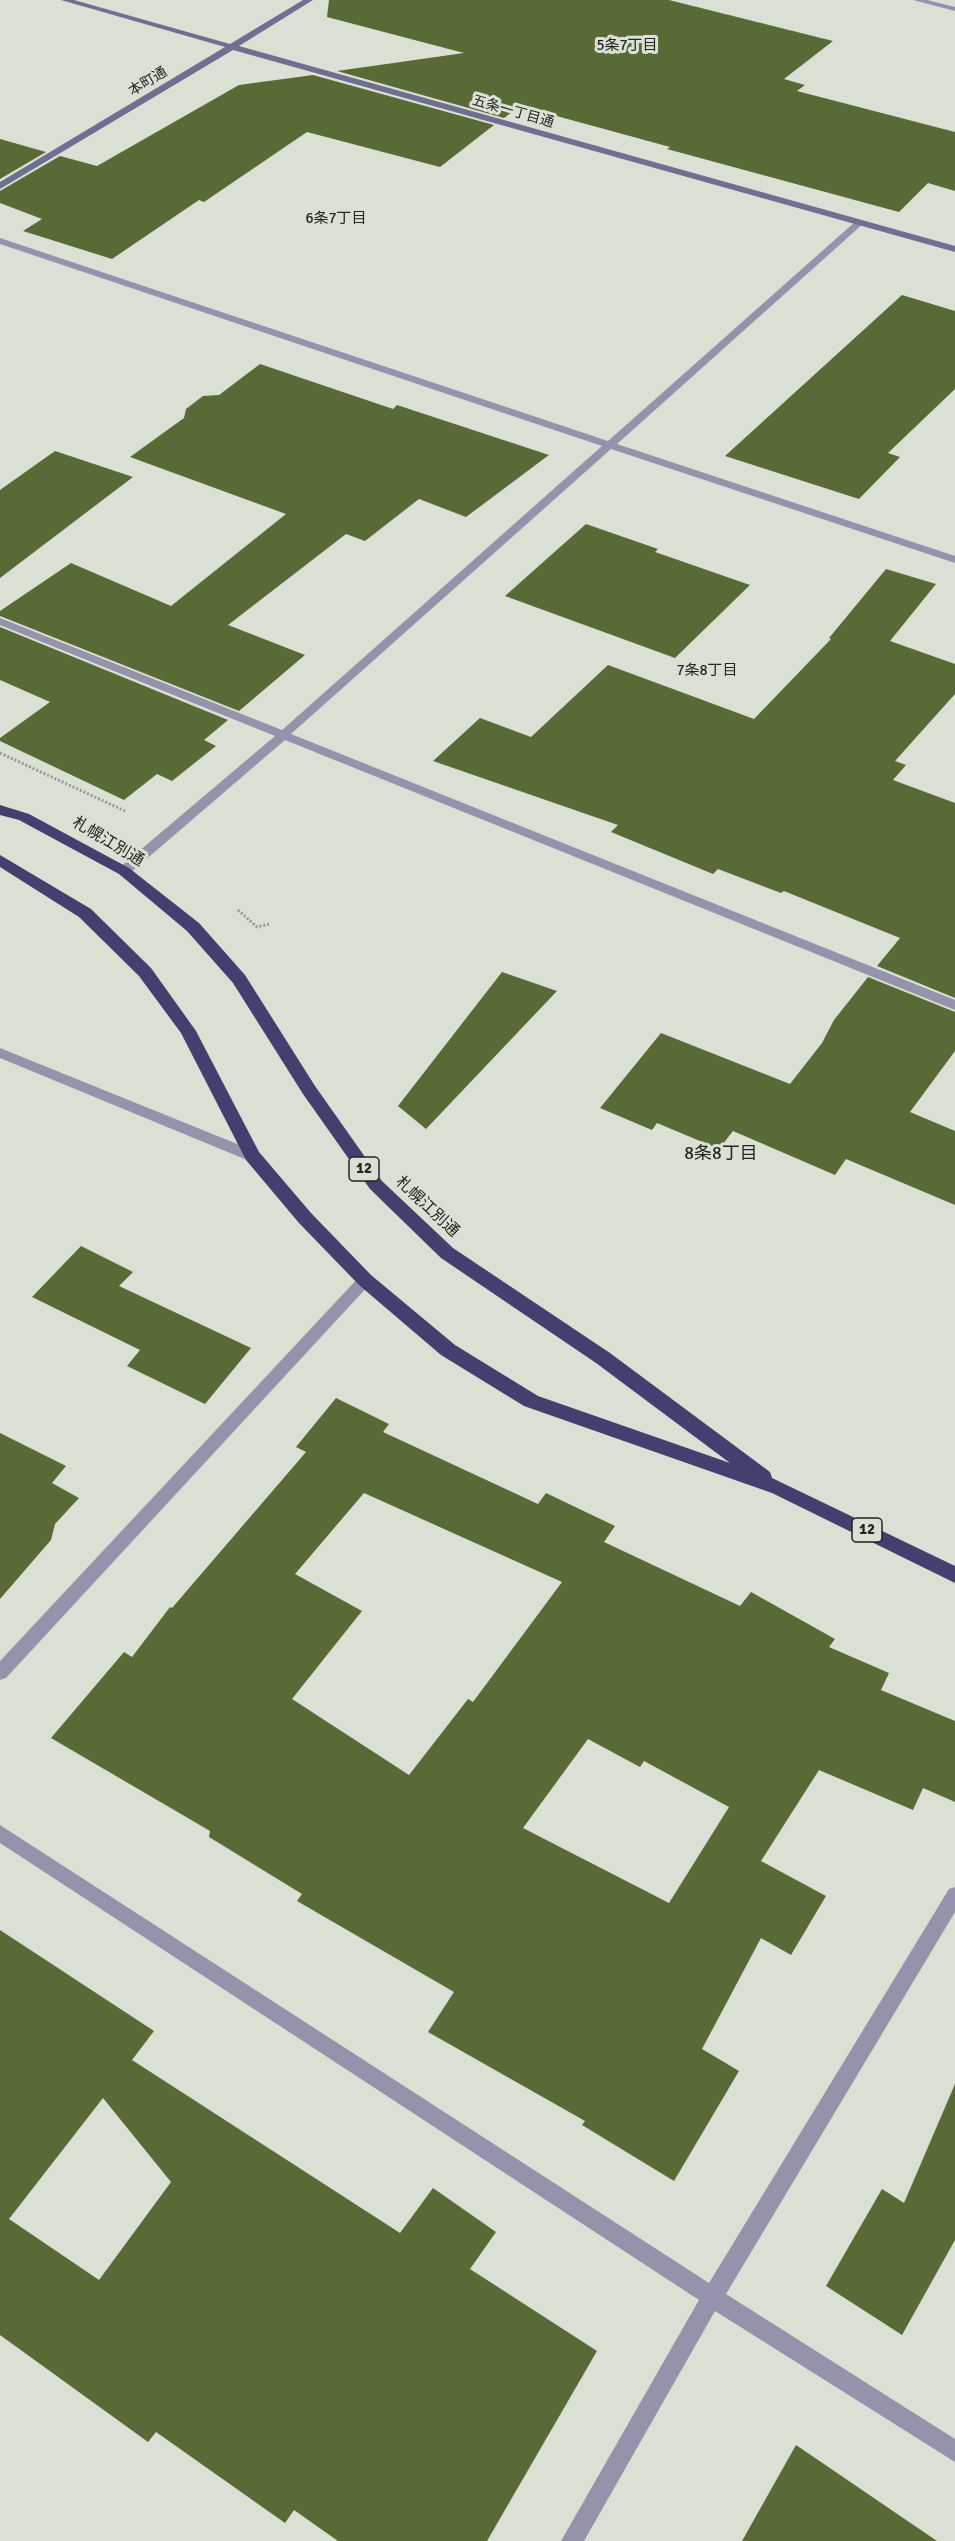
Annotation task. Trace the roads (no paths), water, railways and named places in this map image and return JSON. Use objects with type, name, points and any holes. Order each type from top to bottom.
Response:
[{"type":"highway","name":"札幌江別通","points":[[0,810],[24,817],[124,871],[193,927],[239,979],[309,1090],[376,1185],[447,1253],[603,1358],[779,1488]]},
{"type":"highway","name":"札幌江別通","points":[[0,860],[85,913],[145,972],[188,1031],[252,1156],[305,1218],[365,1280],[448,1350],[531,1401],[779,1488],[955,1575]]},
{"type":"street","name":"五条一丁目通","points":[[64,0],[955,249]]},
{"type":"street","name":"本町通","points":[[0,186],[309,0]]},
{"type":"street","points":[[916,0],[955,9]]},
{"type":"street","points":[[124,871],[284,734],[860,223]]},
{"type":"street","points":[[0,241],[955,560]]},
{"type":"street","points":[[0,621],[955,1005]]},
{"type":"street","points":[[0,1053],[252,1156]]},
{"type":"street","points":[[0,1673],[365,1280]]},
{"type":"street","points":[[0,1833],[712,2296],[955,2451]]},
{"type":"street","points":[[572,2541],[712,2296],[955,1895]]},
{"type":"district","name":"5条7丁目","points":[[627,46]]},
{"type":"district","name":"6条7丁目","points":[[336,219]]},
{"type":"district","name":"7条8丁目","points":[[707,671]]},
{"type":"district","name":"8条8丁目","points":[[721,1154]]}]
